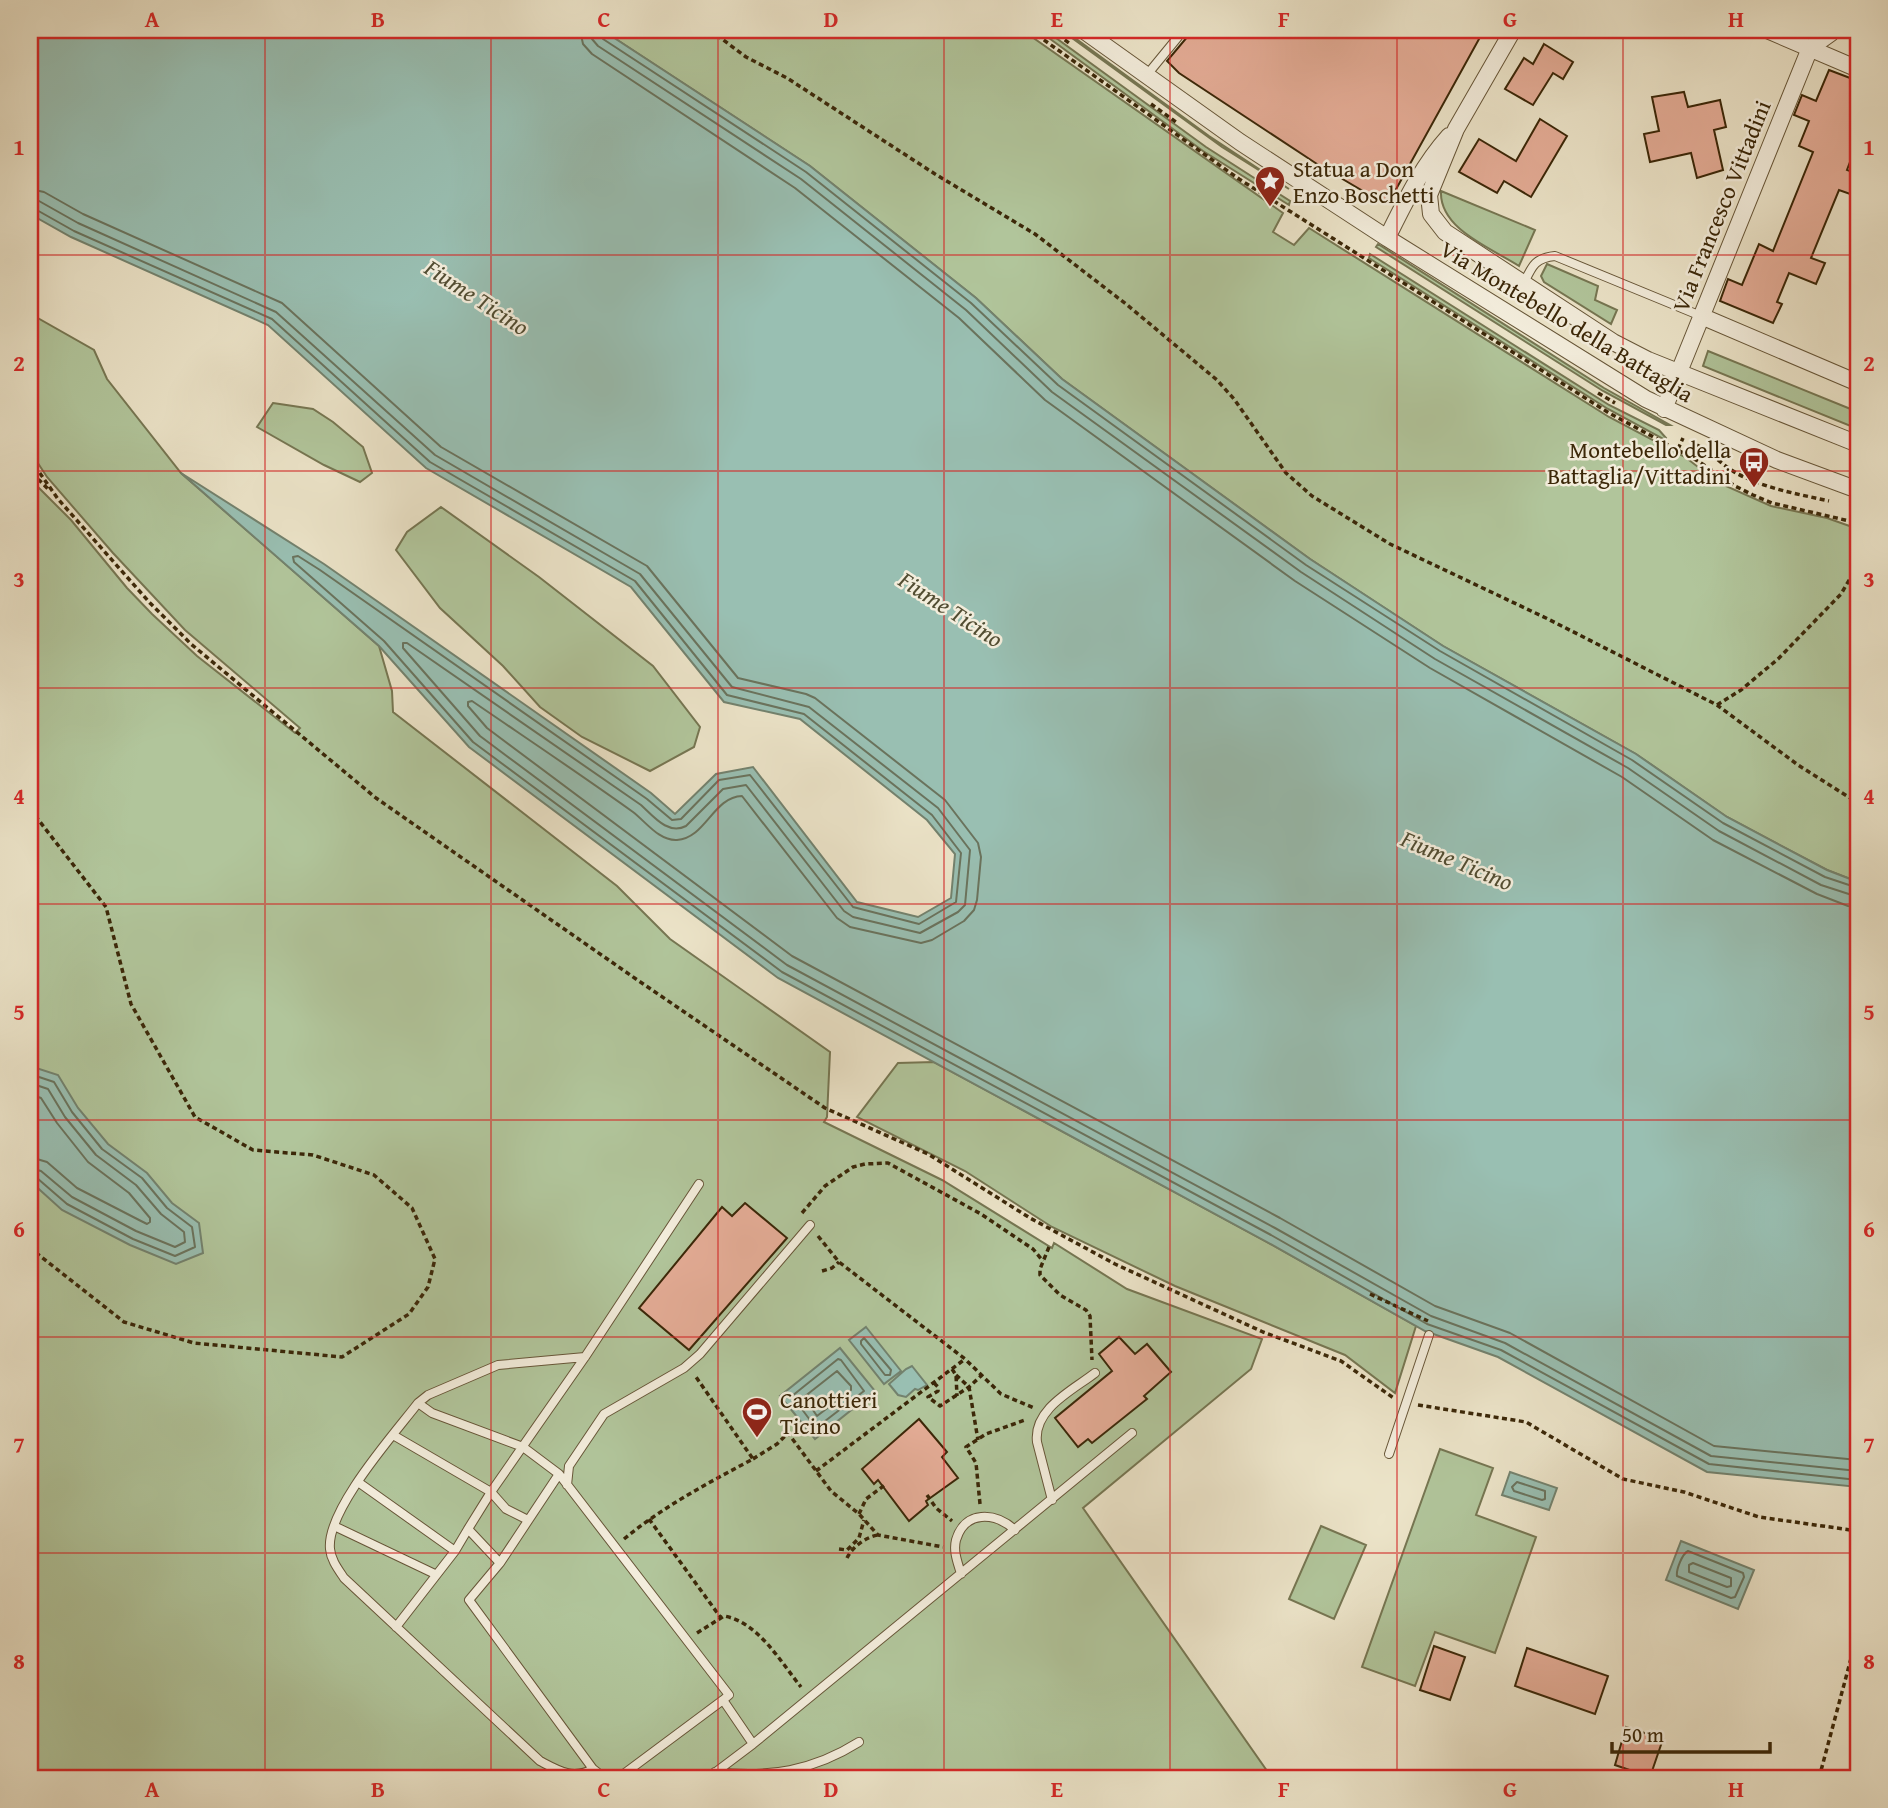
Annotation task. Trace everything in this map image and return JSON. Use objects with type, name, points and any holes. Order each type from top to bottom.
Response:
[{"type":"street","name":"Via Montebello della Battaglia","points":[[1083,30],[1240,142],[1559,347],[1664,408],[1777,460],[1858,490]]},
{"type":"street","points":[[1380,233],[1434,153],[1456,129],[1513,30]]},
{"type":"street","points":[[1767,30],[1858,68]]},
{"type":"street","name":"Via Francesco Vittadini","points":[[1664,408],[1810,48],[1832,30]]},
{"type":"street","name":"Via Montebello della Battaglia","points":[[1456,129],[1429,195],[1431,214],[1445,232],[1614,342],[1679,372],[1858,444]]},
{"type":"street","name":"Via Montebello della Battaglia","points":[[1701,316],[1858,383]]},
{"type":"lane","points":[[1146,76],[1178,37]]},
{"type":"lane","name":"Via Montebello della Battaglia","points":[[1524,283],[1533,266],[1542,257],[1555,256],[1701,316]]},
{"type":"lane","points":[[396,1627],[455,1550],[491,1492],[585,1357],[699,1184]]},
{"type":"lane","points":[[567,1485],[569,1466],[604,1414],[688,1365],[700,1354],[810,1225]]},
{"type":"lane","points":[[1389,1454],[1429,1335]]},
{"type":"lane","points":[[585,1357],[498,1365],[428,1395],[418,1403],[358,1482],[334,1526],[330,1550],[344,1578],[540,1761],[572,1774],[583,1774],[593,1769]]},
{"type":"lane","points":[[1052,1500],[1036,1432],[1044,1414],[1095,1373]]},
{"type":"lane","points":[[418,1403],[432,1413],[523,1447],[559,1474],[687,1640],[726,1697],[753,1744]]},
{"type":"lane","points":[[708,1778],[1132,1433]]},
{"type":"lane","points":[[393,1435],[491,1492],[506,1509],[528,1520]]},
{"type":"lane","points":[[559,1474],[500,1563],[469,1600],[593,1769],[602,1776],[621,1776],[726,1697]]},
{"type":"lane","points":[[358,1482],[455,1550]]},
{"type":"lane","points":[[961,1574],[955,1550],[963,1527],[982,1516],[993,1516],[1005,1521],[1015,1530]]},
{"type":"lane","points":[[334,1526],[435,1574]]},
{"type":"lane","points":[[468,1529],[500,1563]]},
{"type":"lane","points":[[715,1772],[743,1775],[808,1767],[836,1757],[859,1742]]},
{"type":"path","points":[[710,30],[746,57],[787,78],[935,174],[1035,234],[1217,380],[1234,399],[1286,473],[1312,496],[1390,544],[1548,619],[1717,705],[1798,765],[1858,803]]},
{"type":"path","points":[[1030,30],[1205,156],[1609,413],[1678,449],[1735,486],[1772,503],[1858,523]]},
{"type":"path","points":[[1297,215],[1304,205]]},
{"type":"path","points":[[1363,257],[1369,247]]},
{"type":"path","points":[[1678,449],[1683,438]]},
{"type":"path","points":[[30,459],[58,499]]},
{"type":"path","points":[[30,476],[39,480],[58,499],[149,603],[191,644],[376,798],[825,1108],[928,1154],[1030,1218],[1115,1264],[1263,1332],[1341,1361],[1399,1403],[1526,1422],[1623,1479],[1684,1492],[1759,1517],[1857,1531],[1853,1651],[1819,1778]]},
{"type":"path","points":[[1717,705],[1741,690],[1778,659],[1841,594],[1858,565]]},
{"type":"path","points":[[30,809],[106,907],[131,1004],[195,1117],[253,1150],[313,1155],[374,1175],[412,1208],[435,1259],[428,1287],[409,1314],[342,1357],[194,1343],[124,1322],[30,1248]]},
{"type":"path","points":[[1043,1261],[1033,1249],[981,1214],[888,1163],[853,1167],[825,1186],[802,1213],[839,1262],[965,1359],[1001,1395],[1044,1414]]},
{"type":"path","points":[[1049,1247],[1040,1275],[1060,1294],[1086,1310],[1090,1316],[1095,1373]]},
{"type":"path","points":[[822,1271],[839,1262]]},
{"type":"path","points":[[1370,1294],[1429,1321]]},
{"type":"path","points":[[816,1471],[965,1359]]},
{"type":"path","points":[[688,1365],[753,1458]]},
{"type":"path","points":[[952,1369],[969,1387],[978,1440]]},
{"type":"path","points":[[956,1375],[957,1396]]},
{"type":"path","points":[[934,1383],[938,1391],[928,1397],[934,1404],[944,1405],[982,1375]]},
{"type":"path","points":[[982,1516],[976,1462],[966,1447],[1008,1424],[1044,1414]]},
{"type":"path","points":[[615,1546],[649,1519],[778,1444],[789,1433],[831,1490],[859,1514],[877,1535]]},
{"type":"path","points":[[859,1514],[866,1499],[886,1484]]},
{"type":"path","points":[[927,1495],[936,1508],[963,1527]]},
{"type":"path","points":[[649,1519],[721,1618]]},
{"type":"path","points":[[839,1549],[846,1550],[858,1540],[864,1520]]},
{"type":"path","points":[[848,1559],[851,1550],[877,1535],[955,1550]]},
{"type":"path","points":[[687,1640],[724,1616],[742,1621],[753,1629],[810,1697]]},
{"type":"green space","points":[[602,30],[1022,30],[1283,213],[1273,232],[1294,245],[1309,228],[1609,417],[1685,457],[1719,483],[1771,506],[1827,518],[1858,529],[1858,882],[1827,870],[1727,817],[1636,754],[1443,646],[1310,559],[1062,379],[976,298],[810,166]]},
{"type":"green space","points":[[1038,30],[1045,30],[1206,147],[1290,201],[1289,205],[1203,151]]},
{"type":"green space","points":[[1061,30],[1209,136],[1289,189],[1222,147]]},
{"type":"green space","points":[[1441,191],[1535,230],[1519,266],[1457,227],[1448,216]]},
{"type":"green space","points":[[1378,244],[1604,388],[1670,425],[1603,391],[1376,247]]},
{"type":"green space","points":[[1370,254],[1609,405],[1659,430],[1665,440],[1608,409],[1372,260],[1369,258]]},
{"type":"green space","points":[[1547,264],[1598,286],[1595,300],[1617,310],[1611,324],[1544,282],[1541,276]]},
{"type":"green space","points":[[30,310],[36,317],[94,350],[107,379],[181,473],[379,646],[392,691],[393,712],[617,886],[670,939],[830,1052],[827,1117],[824,1122],[942,1180],[1052,1248],[1054,1243],[1127,1289],[1262,1339],[1251,1369],[1083,1508],[1272,1778],[30,1778],[30,479],[71,520],[127,588],[197,656],[295,733],[300,728],[185,630],[47,477],[30,451]]},
{"type":"green space","points":[[1708,351],[1858,412],[1858,429],[1703,366]]},
{"type":"green space","points":[[273,403],[313,409],[333,422],[363,447],[372,473],[360,482],[257,427]]},
{"type":"green space","points":[[441,507],[539,577],[653,666],[700,727],[694,747],[650,771],[582,737],[540,707],[503,666],[440,608],[396,550],[407,532]]},
{"type":"green space","points":[[934,1062],[1416,1326],[1395,1393],[1345,1355],[1175,1286],[1052,1227],[965,1171],[857,1117],[898,1063]]},
{"type":"green space","points":[[1440,1449],[1493,1468],[1476,1515],[1536,1537],[1495,1653],[1435,1632],[1415,1686],[1362,1667]]},
{"type":"green space","points":[[1321,1526],[1366,1545],[1334,1619],[1289,1599]]},
{"type":"water","name":"Fiume Ticino","points":[[30,30],[602,30],[810,166],[976,298],[1062,379],[1310,559],[1443,646],[1636,754],[1727,817],[1827,870],[1858,882],[1858,1487],[1707,1472],[1498,1357],[1425,1331],[1267,1242],[778,978],[469,747],[379,646],[181,473],[324,564],[651,793],[675,814],[716,774],[753,767],[857,902],[918,917],[951,898],[955,854],[927,820],[800,719],[724,702],[631,587],[426,468],[268,325],[71,237],[30,214]]},
{"type":"water","points":[[30,1066],[58,1075],[78,1108],[108,1144],[147,1173],[172,1203],[199,1223],[203,1253],[176,1264],[130,1245],[62,1210],[30,1181]]},
{"type":"water","points":[[866,1327],[901,1371],[884,1384],[849,1340]]},
{"type":"water","points":[[840,1348],[875,1391],[815,1439],[780,1396]]},
{"type":"water","points":[[912,1366],[927,1385],[915,1389],[906,1397],[898,1395],[889,1384]]},
{"type":"water","points":[[1510,1472],[1557,1488],[1549,1510],[1502,1495]]},
{"type":"water","points":[[1681,1541],[1754,1570],[1738,1609],[1666,1580]]},
{"type":"building","points":[[1193,30],[1484,30],[1394,193],[1387,201],[1380,201],[1317,164],[1179,73],[1167,61]]},
{"type":"building","points":[[1544,44],[1573,62],[1563,79],[1553,73],[1533,105],[1505,89],[1524,58],[1533,64]]},
{"type":"building","points":[[1829,70],[1858,81],[1858,141],[1847,170],[1858,174],[1858,183],[1853,195],[1839,190],[1811,258],[1825,263],[1816,284],[1789,273],[1777,302],[1782,304],[1773,323],[1720,301],[1728,279],[1742,285],[1759,244],[1773,251],[1813,152],[1799,146],[1809,121],[1794,115],[1802,95],[1816,101]]},
{"type":"building","points":[[1684,92],[1688,107],[1720,100],[1726,127],[1714,130],[1723,170],[1697,178],[1691,153],[1650,162],[1644,134],[1659,131],[1652,97]]},
{"type":"building","points":[[1540,119],[1567,136],[1531,197],[1504,181],[1497,193],[1459,172],[1479,139],[1516,161]]},
{"type":"building","points":[[745,1203],[787,1238],[689,1350],[639,1308],[722,1207],[732,1216]]},
{"type":"building","points":[[1119,1337],[1135,1354],[1147,1344],[1171,1372],[1144,1396],[1147,1399],[1092,1443],[1088,1439],[1078,1447],[1055,1418],[1112,1371],[1099,1354]]},
{"type":"building","points":[[919,1419],[947,1452],[942,1457],[958,1478],[926,1501],[928,1505],[909,1521],[878,1480],[874,1484],[862,1469]]},
{"type":"building","points":[[1434,1646],[1465,1657],[1450,1700],[1420,1690]]},
{"type":"building","points":[[1527,1648],[1608,1676],[1595,1714],[1515,1686]]},
{"type":"building","points":[[1626,1727],[1663,1739],[1650,1777],[1615,1765]]},
{"type":"place","name":"Statua a Don Enzo Boschetti","points":[[1270,208]]},
{"type":"place","name":"Montebello della Battaglia/Vittadini","points":[[1754,489]]},
{"type":"place","name":"Canottieri Ticino","points":[[757,1439]]}]
